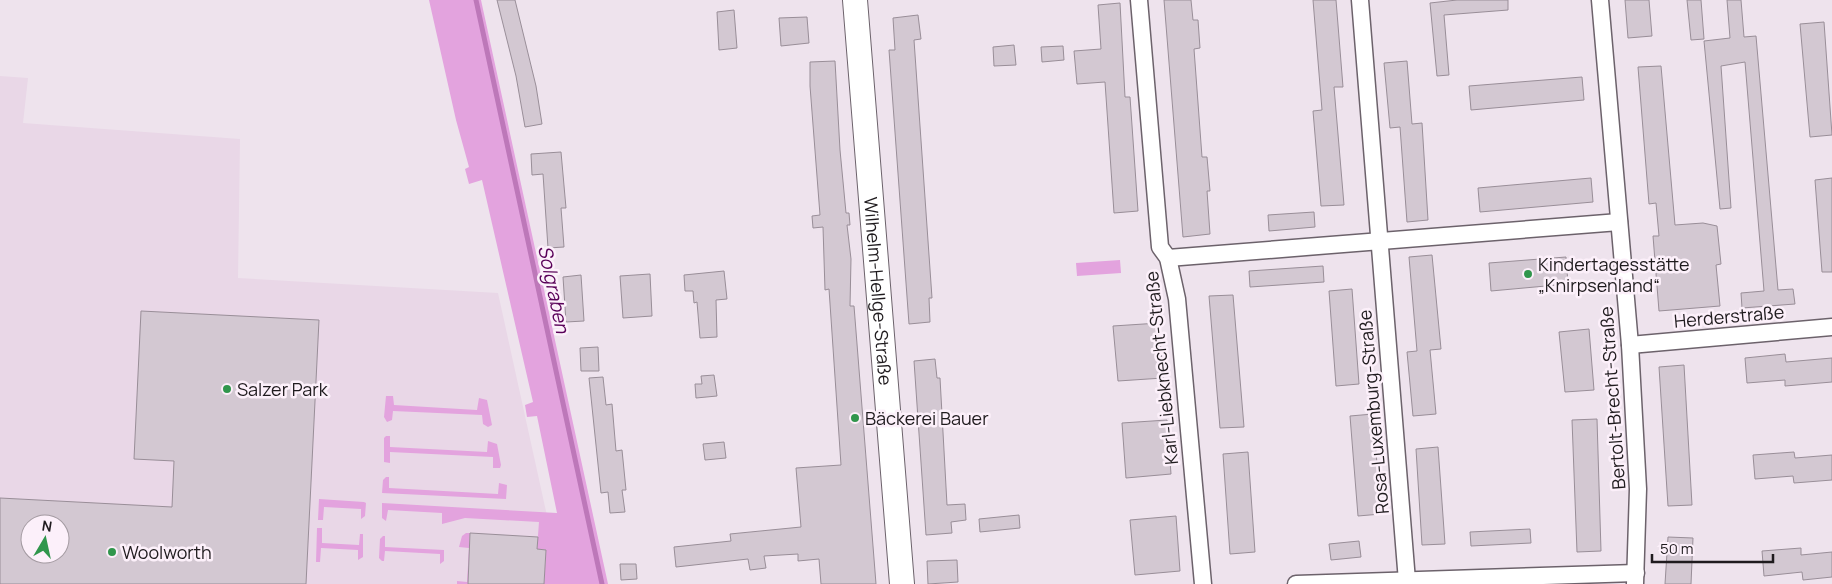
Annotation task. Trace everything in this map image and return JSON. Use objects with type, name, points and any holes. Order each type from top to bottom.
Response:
[{"type":"main road","name":"Wilhelm-Hellge-Straße","points":[[855,0],[902,584]]},
{"type":"street","name":"Karl-Liebknecht-Straße","points":[[1139,0],[1160,247],[1168,258],[1177,299],[1203,584]]},
{"type":"street","name":"Rosa-Luxemburg-Straße","points":[[1360,0],[1407,580]]},
{"type":"street","name":"Bertolt-Brecht-Straße","points":[[1600,0],[1630,345],[1638,489],[1636,578]]},
{"type":"street","points":[[1168,258],[1619,222]]},
{"type":"street","name":"Herderstraße","points":[[1630,345],[1832,327]]},
{"type":"street","points":[[1296,584],[1407,580],[1636,578]]},
{"type":"shaded area","points":[[429,0],[481,0],[608,584],[544,584],[546,550],[537,549],[539,522],[465,518],[442,524],[442,513],[388,510],[386,521],[382,518],[382,503],[557,513],[537,416],[527,417],[525,405],[533,402],[482,180],[469,184],[465,169],[469,167],[456,120]]},
{"type":"shaded area","points":[[0,76],[28,78],[23,123],[240,139],[238,278],[498,293],[562,584],[0,584]]},
{"type":"shaded area","points":[[1120,260],[1121,273],[1077,276],[1076,263]]},
{"type":"shaded area","points":[[386,396],[393,396],[394,405],[477,410],[479,398],[487,400],[492,425],[488,427],[483,424],[482,415],[393,411],[392,420],[387,422],[384,417]]},
{"type":"shaded area","points":[[390,436],[390,447],[487,452],[488,441],[497,444],[501,465],[500,468],[493,468],[493,457],[390,452],[390,463],[384,462],[384,438]]},
{"type":"shaded area","points":[[389,477],[389,488],[498,494],[499,483],[507,485],[506,499],[382,493],[383,480]]},
{"type":"shaded area","points":[[319,499],[364,502],[366,503],[365,516],[361,519],[361,509],[324,507],[323,520],[318,520]]},
{"type":"shaded area","points":[[317,528],[322,528],[322,543],[359,545],[360,534],[363,534],[363,557],[358,560],[358,550],[321,548],[320,562],[316,562]]},
{"type":"shaded area","points":[[470,533],[468,584],[457,584],[457,581],[467,582],[469,548],[459,547],[462,536]]},
{"type":"shaded area","points":[[385,536],[385,547],[444,550],[444,561],[440,564],[440,554],[385,551],[384,561],[382,561],[379,558],[380,539]]},
{"type":"building","points":[[497,0],[515,0],[536,86],[542,124],[525,127],[516,76]]},
{"type":"building","points":[[1164,0],[1191,0],[1193,20],[1198,20],[1200,48],[1194,49],[1202,157],[1207,157],[1210,191],[1207,191],[1210,234],[1183,237]]},
{"type":"building","points":[[1313,0],[1336,0],[1343,87],[1334,87],[1344,205],[1321,206],[1313,111],[1322,110]]},
{"type":"building","points":[[1457,0],[1508,0],[1508,10],[1444,15],[1449,75],[1437,76],[1430,3]]},
{"type":"building","points":[[1625,0],[1649,0],[1652,36],[1628,38]]},
{"type":"building","points":[[1687,0],[1701,0],[1704,39],[1691,40]]},
{"type":"building","points":[[1727,0],[1741,0],[1744,37],[1756,36],[1778,290],[1793,289],[1795,304],[1742,308],[1741,293],[1764,291],[1745,62],[1721,66],[1731,208],[1720,209],[1704,41],[1730,38]]},
{"type":"building","points":[[1120,3],[1125,97],[1130,97],[1138,211],[1114,213],[1105,82],[1077,84],[1074,51],[1101,49],[1098,5]]},
{"type":"building","points":[[734,10],[737,48],[719,50],[717,12]]},
{"type":"building","points":[[918,15],[921,39],[914,40],[932,298],[929,298],[930,322],[909,324],[889,50],[895,50],[893,18]]},
{"type":"building","points":[[807,17],[809,43],[781,46],[779,18]]},
{"type":"building","points":[[1824,22],[1832,135],[1810,137],[1800,24]]},
{"type":"building","points":[[1014,45],[1016,65],[994,66],[993,47]]},
{"type":"building","points":[[1063,46],[1064,60],[1042,62],[1041,47]]},
{"type":"building","points":[[835,61],[840,150],[846,213],[849,213],[850,225],[847,225],[851,259],[850,306],[854,306],[876,584],[821,584],[819,559],[798,561],[798,554],[764,556],[766,568],[750,570],[748,559],[676,567],[674,547],[731,541],[730,534],[801,527],[796,468],[841,465],[829,289],[825,290],[823,227],[813,228],[812,216],[820,215],[810,86],[810,62]]},
{"type":"building","points":[[1407,61],[1412,124],[1422,123],[1428,220],[1407,222],[1400,127],[1390,128],[1384,63]]},
{"type":"building","points":[[1661,66],[1675,225],[1703,223],[1717,226],[1721,264],[1716,265],[1720,306],[1659,311],[1653,236],[1659,236],[1656,203],[1649,204],[1638,67]]},
{"type":"building","points":[[1582,77],[1584,100],[1471,110],[1469,86]]},
{"type":"building","points":[[561,152],[566,208],[561,208],[564,247],[548,248],[543,174],[532,175],[531,154]]},
{"type":"building","points":[[1591,178],[1593,202],[1480,212],[1478,188]]},
{"type":"building","points":[[1832,178],[1832,272],[1822,272],[1815,180]]},
{"type":"building","points":[[1314,212],[1315,227],[1269,231],[1268,215]]},
{"type":"building","points":[[1432,255],[1441,349],[1430,350],[1436,414],[1413,416],[1407,352],[1417,351],[1409,257]]},
{"type":"building","name":"Kindertagesstätte „Knirpsenland“","points":[[1566,257],[1568,284],[1491,291],[1489,263]]},
{"type":"building","points":[[1323,266],[1324,282],[1250,287],[1249,271]]},
{"type":"building","points":[[724,271],[727,299],[716,300],[717,337],[700,338],[697,302],[694,303],[693,291],[685,291],[684,275]]},
{"type":"building","points":[[650,274],[652,316],[623,318],[620,276]]},
{"type":"building","points":[[581,275],[584,321],[566,322],[563,277]]},
{"type":"building","points":[[1352,289],[1359,384],[1336,386],[1329,291]]},
{"type":"building","points":[[1233,295],[1244,427],[1220,428],[1209,296]]},
{"type":"building","name":"Salzer Park","points":[[141,311],[319,320],[306,584],[0,584],[0,498],[172,507],[174,461],[134,459]]},
{"type":"building","points":[[1159,323],[1163,378],[1118,381],[1113,326]]},
{"type":"building","points":[[1589,329],[1594,390],[1565,392],[1559,332]]},
{"type":"building","points":[[598,347],[599,371],[581,371],[580,348]]},
{"type":"building","points":[[1785,354],[1786,362],[1832,358],[1832,382],[1785,386],[1785,380],[1747,383],[1745,358]]},
{"type":"building","points":[[935,359],[937,378],[940,378],[947,505],[965,504],[966,520],[951,522],[952,533],[926,535],[914,361]]},
{"type":"building","points":[[1684,365],[1692,505],[1668,506],[1659,367]]},
{"type":"building","points":[[714,375],[717,396],[696,398],[695,384],[702,384],[701,376]]},
{"type":"building","points":[[603,377],[606,405],[612,404],[616,451],[622,450],[626,490],[622,490],[625,512],[610,513],[608,492],[601,493],[589,378]]},
{"type":"building","points":[[1373,414],[1381,514],[1358,516],[1350,416]]},
{"type":"building","points":[[1597,419],[1601,551],[1577,552],[1572,420]]},
{"type":"building","points":[[1167,420],[1171,474],[1126,478],[1122,423]]},
{"type":"building","points":[[724,442],[726,458],[705,460],[703,444]]},
{"type":"building","points":[[1438,447],[1445,544],[1422,545],[1416,449]]},
{"type":"building","points":[[1248,452],[1255,552],[1230,554],[1223,454]]},
{"type":"building","points":[[1794,452],[1795,458],[1832,455],[1832,480],[1794,483],[1793,476],[1755,479],[1753,455]]},
{"type":"building","points":[[1019,515],[1020,528],[980,532],[979,519]]},
{"type":"building","points":[[1176,516],[1180,571],[1135,575],[1130,520]]},
{"type":"building","points":[[1530,529],[1531,543],[1471,546],[1470,532]]},
{"type":"building","points":[[470,533],[538,537],[537,549],[546,550],[544,584],[468,584]]},
{"type":"building","points":[[1668,537],[1693,538],[1691,584],[1665,584]]},
{"type":"building","points":[[1359,541],[1361,557],[1331,560],[1329,544]]},
{"type":"building","points":[[1801,548],[1801,555],[1832,552],[1832,577],[1803,580],[1802,572],[1764,576],[1762,551]]},
{"type":"building","points":[[957,560],[958,582],[928,584],[927,561]]},
{"type":"building","points":[[620,564],[636,564],[637,579],[621,580]]},
{"type":"waterway","name":"Solgraben","points":[[476,0],[602,584]]},
{"type":"place","name":"Kindertagesstätte „Knirpsenland“","points":[[1528,274]]},
{"type":"place","name":"Salzer Park","points":[[227,389]]},
{"type":"place","name":"Bäckerei Bauer","points":[[855,418]]},
{"type":"place","name":"Woolworth","points":[[112,552]]}]
